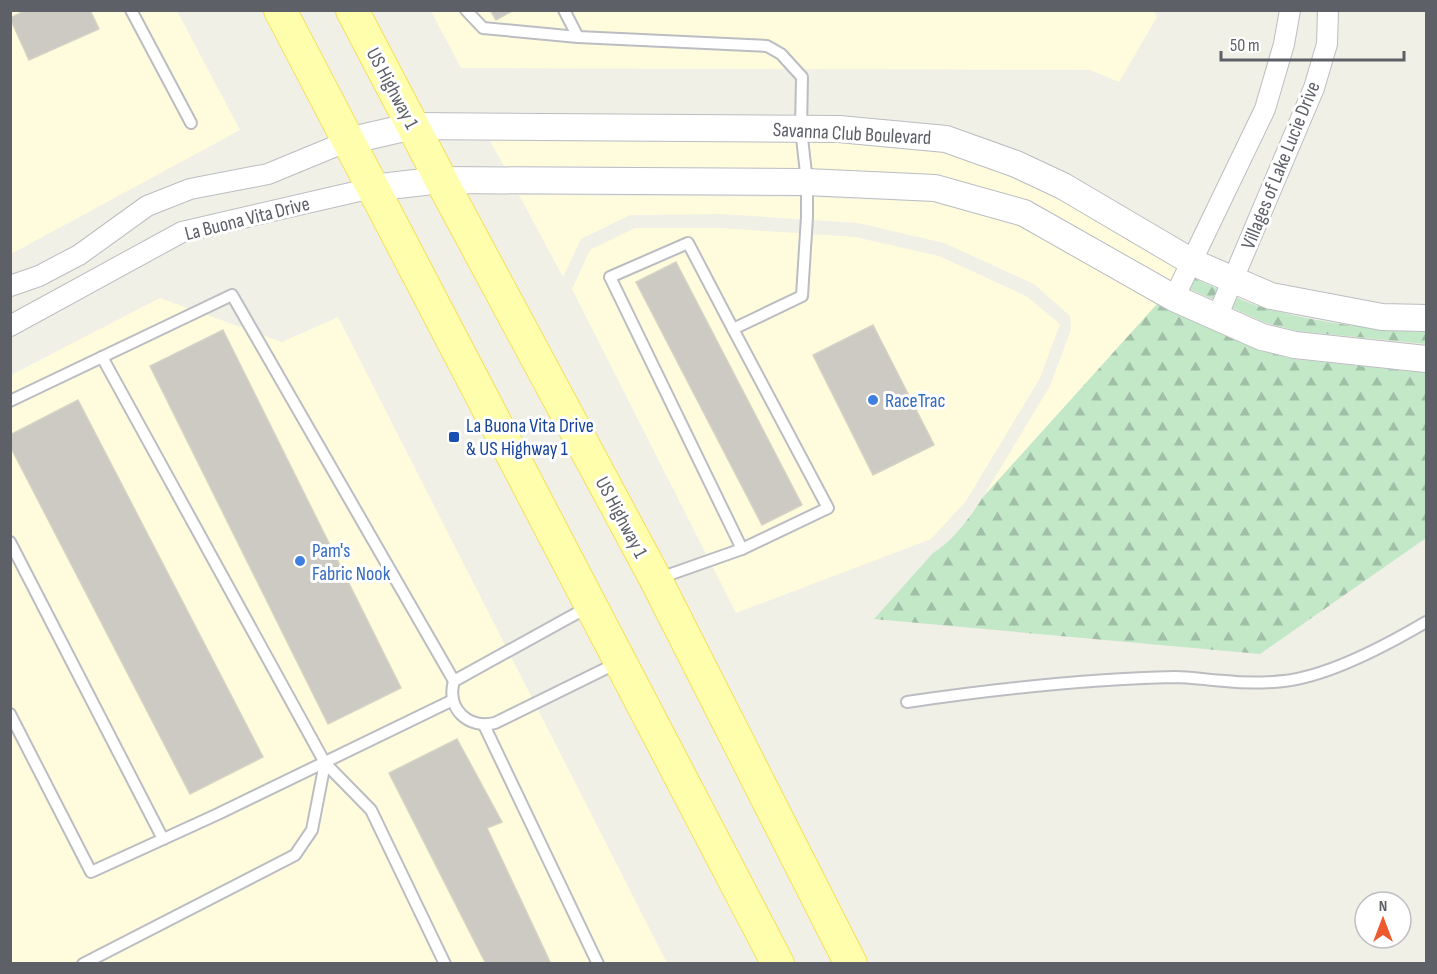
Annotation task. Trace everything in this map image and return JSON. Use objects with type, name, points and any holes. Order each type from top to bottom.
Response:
[{"type":"main road","points":[[280,10],[778,963]]},
{"type":"main road","name":"US Highway 1","points":[[352,10],[656,580],[851,963]]},
{"type":"street","name":"Villages of Lake Lucie Drive","points":[[1174,298],[1265,109],[1284,44],[1290,10]]},
{"type":"street","name":"Villages of Lake Lucie Drive","points":[[1217,317],[1314,88],[1327,44],[1328,10]]},
{"type":"street","name":"Savanna Club Boulevard","points":[[348,141],[412,126],[839,129],[946,139],[1016,164],[1063,186],[1192,262],[1271,296],[1382,317],[1426,318]]},
{"type":"street","name":"La Buona Vita Drive","points":[[10,286],[79,255],[147,206],[190,189],[268,174],[348,141]]},
{"type":"street","points":[[372,188],[441,180],[807,182],[935,188],[1024,213],[1174,298],[1262,337],[1295,345],[1426,359]]},
{"type":"street","name":"La Buona Vita Drive","points":[[10,326],[182,232],[372,188]]},
{"type":"street","points":[[50,270],[64,298]]},
{"type":"lane","points":[[131,10],[191,123]]},
{"type":"lane","points":[[466,10],[483,28],[578,37],[766,46],[781,54],[802,77],[801,129],[807,182],[802,296],[733,329]]},
{"type":"lane","points":[[564,10],[578,37]]},
{"type":"lane","points":[[656,580],[742,549],[828,508],[687,243],[610,277],[742,549]]},
{"type":"lane","points":[[10,401],[232,295],[454,681],[453,700],[459,713],[471,723],[484,725],[495,723],[620,662]]},
{"type":"lane","points":[[102,357],[325,763],[371,810],[445,963]]},
{"type":"lane","points":[[10,542],[163,839]]},
{"type":"lane","points":[[454,681],[591,606]]},
{"type":"lane","points":[[907,702],[967,693],[1098,680],[1178,677],[1227,682],[1284,681],[1326,670],[1398,639],[1426,622]]},
{"type":"lane","points":[[10,714],[91,872],[325,763],[453,700]]},
{"type":"lane","points":[[484,725],[598,963]]},
{"type":"lane","points":[[83,963],[295,855],[312,830],[325,763]]},
{"type":"shaded area","points":[[1153,10],[1157,17],[1119,82],[1090,70],[461,68],[431,11]]},
{"type":"shaded area","points":[[11,11],[177,11],[240,130],[11,254]]},
{"type":"shaded area","points":[[490,141],[839,143],[943,153],[1012,177],[1058,199],[1197,279],[1184,274],[1176,283],[1030,200],[935,174],[795,168],[504,166]]},
{"type":"shaded area","points":[[519,195],[807,197],[933,202],[1019,226],[1157,304],[983,497],[1050,386],[1071,330],[1070,316],[1034,284],[944,243],[858,223],[721,214],[630,215],[581,239],[563,277]]},
{"type":"shaded area","points":[[635,228],[721,228],[855,237],[939,256],[1026,296],[1060,324],[1040,378],[966,501],[931,539],[736,613],[572,289],[590,250]]},
{"type":"shaded area","points":[[160,298],[282,342],[338,317],[667,963],[11,964],[11,375]]},
{"type":"green space","points":[[1184,274],[1247,302],[1288,314],[1347,325],[1426,332],[1426,344],[1297,331],[1266,323],[1176,283]]},
{"type":"green space","points":[[1157,304],[1258,350],[1293,359],[1426,373],[1426,538],[1260,654],[874,619],[933,553],[954,535],[983,497]]},
{"type":"building","points":[[26,10],[90,10],[99,29],[29,60],[10,18]]},
{"type":"building","points":[[490,10],[514,10],[496,20]]},
{"type":"building","points":[[676,262],[802,505],[762,525],[636,282]]},
{"type":"building","name":"RaceTrac","points":[[873,325],[934,445],[873,475],[813,355]]},
{"type":"building","points":[[223,330],[401,688],[328,724],[150,366]]},
{"type":"building","points":[[78,400],[263,757],[190,794],[10,446],[10,435]]},
{"type":"building","points":[[457,739],[502,822],[487,828],[551,964],[486,964],[389,773]]},
{"type":"place","name":"RaceTrac","points":[[873,400]]},
{"type":"place","name":"La Buona Vita Drive & US Highway 1","points":[[454,437]]},
{"type":"place","name":"Pam's Fabric Nook","points":[[300,561]]}]
